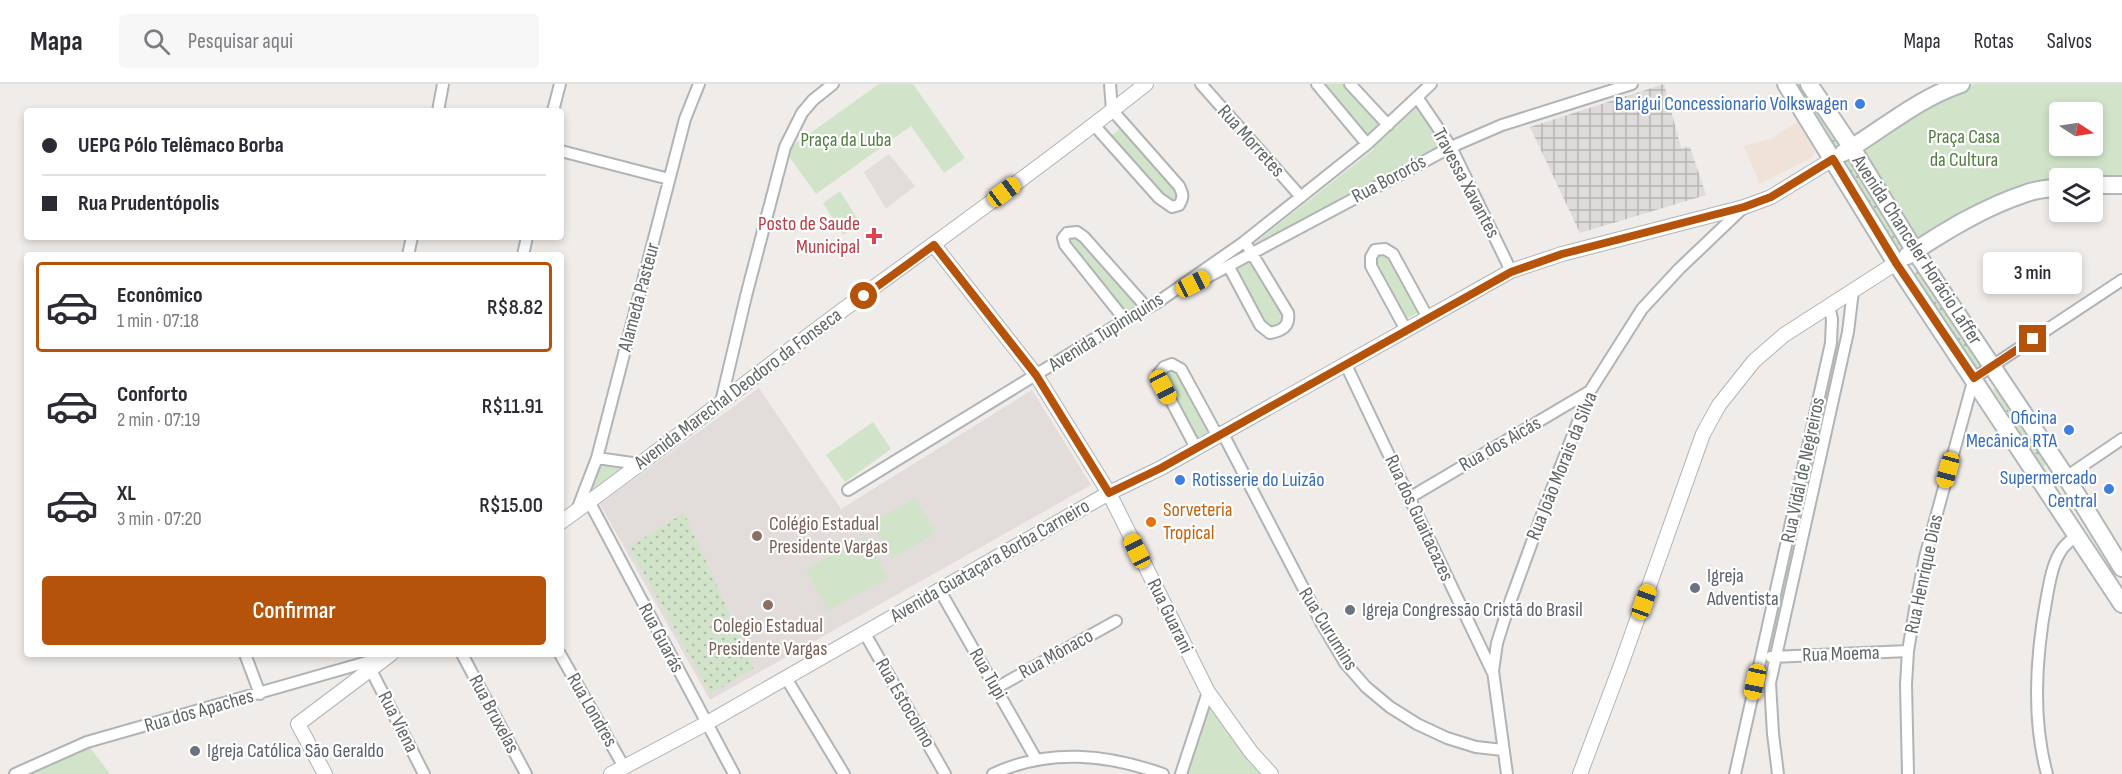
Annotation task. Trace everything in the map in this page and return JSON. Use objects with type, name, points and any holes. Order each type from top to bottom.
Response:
[{"type":"main road","name":"Avenida Chanceler Horácio Laffer","points":[[1786,84],[1896,263],[2122,604]]},
{"type":"main road","name":"Avenida Chanceler Horácio Laffer","points":[[1809,84],[1852,148],[1915,251],[2066,477],[2122,568]]},
{"type":"main road","points":[[1833,159],[1915,104],[1961,84]]},
{"type":"main road","points":[[2103,185],[2122,185]]},
{"type":"main road","points":[[1896,263],[1964,220],[2029,192],[2049,189]]},
{"type":"street","points":[[439,108],[443,84]]},
{"type":"street","points":[[554,108],[560,84]]},
{"type":"street","name":"Alameda Pasteur","points":[[577,510],[597,458],[685,119],[699,84]]},
{"type":"street","points":[[721,402],[785,147],[802,113],[813,100],[833,84]]},
{"type":"street","points":[[1094,125],[1159,198],[1172,207],[1179,205],[1183,199],[1183,193],[1179,186],[1112,110],[1110,84]]},
{"type":"street","name":"Avenida Marechal Deodoro da Fonseca","points":[[564,520],[844,309],[934,245],[1146,84]]},
{"type":"street","name":"Rua Morretes","points":[[1201,84],[1301,198]]},
{"type":"street","points":[[1317,84],[1367,144]]},
{"type":"street","points":[[1350,84],[1389,125]]},
{"type":"street","name":"Avenida Tupiniquins","points":[[848,490],[1158,302],[1244,242],[1301,198],[1389,125],[1431,84]]},
{"type":"street","name":"Rua Bororós","points":[[1158,302],[1451,147],[1502,125],[1632,84]]},
{"type":"street","name":"Travessa Xavantes","points":[[1417,97],[1451,147],[1511,272]]},
{"type":"street","points":[[564,152],[669,179]]},
{"type":"street","name":"Avenida Guataçara Borba Carneiro","points":[[611,774],[707,723],[1109,493],[1196,448],[1511,272],[1562,254],[1744,207],[1771,197],[1833,159]]},
{"type":"street","name":"Rua João Morais da Silva","points":[[1507,774],[1492,672],[1497,643],[1509,605],[1590,391],[1642,309],[1679,269],[1744,207]]},
{"type":"street","points":[[1125,320],[1065,246],[1063,238],[1067,234],[1077,232],[1084,237],[1148,308]]},
{"type":"street","points":[[1228,267],[1260,325],[1270,333],[1278,332],[1286,327],[1289,321],[1288,314],[1253,251],[1244,242]]},
{"type":"street","name":"Rua Guarani","points":[[934,245],[1036,375],[1109,493],[1208,692],[1251,752],[1271,774]]},
{"type":"street","points":[[1406,330],[1371,266],[1371,257],[1375,250],[1385,249],[1393,254],[1428,318]]},
{"type":"street","points":[[1580,774],[1703,434],[1719,405],[1754,361],[1784,335],[1896,263]]},
{"type":"street","points":[[1974,378],[2122,280]]},
{"type":"street","name":"Rua Vidal de Negreiros","points":[[1778,774],[1770,683],[1848,332],[1853,291]]},
{"type":"street","name":"Rua Vidal de Negreiros","points":[[1735,774],[1831,343],[1832,319],[1829,306]]},
{"type":"street","name":"Rua Curumins","points":[[1196,448],[1161,382],[1160,373],[1164,367],[1173,364],[1180,369],[1219,434],[1322,624],[1346,663],[1366,687],[1390,707],[1417,724],[1447,738],[1476,747],[1503,750]]},
{"type":"street","name":"Rua dos Guaitacazes","points":[[1346,365],[1492,672]]},
{"type":"street","name":"Rua Henrique Dias","points":[[1908,774],[1906,725],[1908,651],[1925,556],[1974,378]]},
{"type":"street","name":"Rua dos Aicás","points":[[1409,498],[1590,391]]},
{"type":"street","points":[[2066,477],[2122,439]]},
{"type":"street","points":[[597,458],[639,464]]},
{"type":"street","name":"Rua Guarás","points":[[590,501],[734,774]]},
{"type":"street","points":[[2047,774],[2042,757],[2037,706],[2037,666],[2045,606],[2055,563],[2062,548],[2077,536]]},
{"type":"street","name":"Rua Tupi","points":[[939,589],[1036,759]]},
{"type":"street","name":"Rua Mônaco","points":[[996,688],[1116,621]]},
{"type":"street","name":"Rua Estocolmo","points":[[864,632],[945,774]]},
{"type":"street","name":"Rua Moema","points":[[1761,659],[1908,651]]},
{"type":"street","points":[[246,657],[260,694]]},
{"type":"street","name":"Rua dos Apaches","points":[[15,774],[87,742],[386,657]]},
{"type":"street","points":[[325,774],[298,724],[388,657]]},
{"type":"street","name":"Rua Bruxelas","points":[[464,657],[526,774]]},
{"type":"street","name":"Rua Londres","points":[[562,657],[624,766]]},
{"type":"street","name":"Rua Viena","points":[[371,670],[424,774]]},
{"type":"street","points":[[786,678],[844,774]]},
{"type":"street","points":[[1181,774],[1208,692]]},
{"type":"street","points":[[993,774],[1036,759],[1084,757],[1123,761],[1163,774]]},
{"type":"shaded area","points":[[1664,84],[1681,148],[1690,147],[1706,195],[1580,233],[1530,127]]},
{"type":"shaded area","points":[[1798,121],[1815,148],[1813,157],[1760,184],[1744,146],[1771,139]]},
{"type":"shaded area","points":[[889,154],[915,186],[886,209],[864,172]]},
{"type":"shaded area","name":"Colegio Estadual Presidente Vargas","points":[[759,388],[841,509],[1032,390],[1091,485],[710,700],[600,504]]},
{"type":"green space","name":"Praça da Luba","points":[[879,84],[913,84],[965,158],[944,173],[911,126],[816,194],[785,151]]},
{"type":"green space","points":[[1319,84],[1347,84],[1391,130],[1419,102],[1447,143],[1251,246],[1374,149]]},
{"type":"green space","points":[[1795,84],[1800,84],[1841,148],[1837,151]]},
{"type":"green space","name":"Praça Casa da Cultura","points":[[1976,84],[2122,84],[2122,180],[2103,179],[2103,168],[2049,168],[2049,185],[1914,244],[1858,148],[1965,86]]},
{"type":"green space","points":[[1124,126],[1179,188],[1180,200],[1171,204],[1109,137]]},
{"type":"green space","points":[[1849,159],[1903,247],[1899,249],[1844,162]]},
{"type":"green space","points":[[840,191],[858,220],[852,229],[843,235],[823,203]]},
{"type":"green space","points":[[1068,236],[1077,236],[1137,304],[1125,314],[1068,246]]},
{"type":"green space","points":[[1385,251],[1422,310],[1402,322],[1373,268],[1374,253]]},
{"type":"green space","points":[[1253,255],[1286,315],[1285,322],[1277,329],[1264,327],[1236,266]]},
{"type":"green space","points":[[1918,271],[1983,368],[1979,372],[1914,274]]},
{"type":"green space","points":[[1834,339],[1843,342],[1775,642],[1770,646],[1768,641]]},
{"type":"green space","points":[[1173,366],[1213,430],[1193,440],[1161,370]]},
{"type":"green space","points":[[1996,388],[2047,464],[2043,467],[1993,390]]},
{"type":"green space","points":[[873,422],[891,449],[845,482],[826,455]]},
{"type":"green space","points":[[598,463],[632,466],[584,500]]},
{"type":"green space","points":[[915,498],[936,533],[892,559],[871,523]]},
{"type":"green space","points":[[684,513],[754,668],[711,694],[629,547]]},
{"type":"green space","points":[[866,536],[888,578],[828,611],[806,569]]},
{"type":"green space","points":[[1210,703],[1264,774],[1183,774]]},
{"type":"green space","points":[[89,746],[110,774],[33,774],[53,758]]},
{"type":"place","name":"Barigui Concessionario Volkswagen","points":[[1860,104]]},
{"type":"place","name":"Posto de Saude Municipal","points":[[874,236]]},
{"type":"place","name":"Oficina Mecânica RTA","points":[[2069,430]]},
{"type":"place","name":"Rotisserie do Luizão","points":[[1180,480]]},
{"type":"place","name":"Supermercado Central","points":[[2109,489]]},
{"type":"place","name":"Sorveteria Tropical","points":[[1151,522]]},
{"type":"place","name":"Colégio Estadual Presidente Vargas","points":[[757,536]]},
{"type":"place","name":"Igreja Adventista","points":[[1695,588]]},
{"type":"place","name":"Colegio Estadual Presidente Vargas","points":[[768,605]]},
{"type":"place","name":"Igreja Congressão Cristã do Brasil","points":[[1350,610]]},
{"type":"place","name":"Igreja Católica São Geraldo","points":[[195,751]]},
{"type":"route","points":[[864,296],[934,245],[1036,375],[1109,493],[1161,468],[1216,435],[1511,272],[1562,254],[1744,207],[1771,197],[1833,159],[1896,263],[1974,378],[2033,339]]}]
